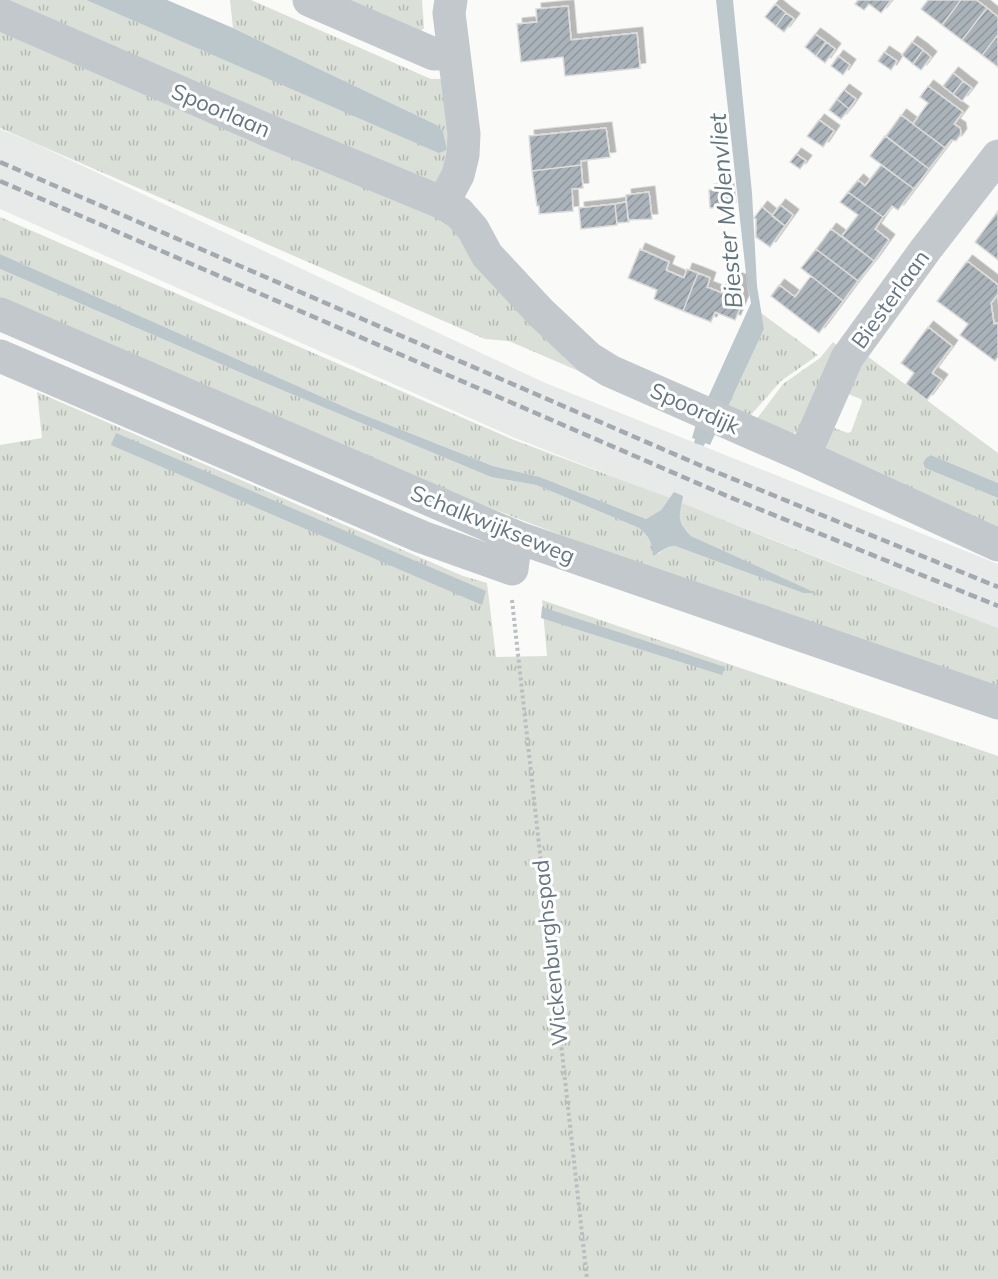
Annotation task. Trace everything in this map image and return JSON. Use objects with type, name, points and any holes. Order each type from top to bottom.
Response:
[{"type":"street","points":[[309,0],[434,54],[453,53]]},
{"type":"street","points":[[442,202],[458,175],[463,155],[464,134],[448,13],[451,0]]},
{"type":"street","name":"Spoorlaan","points":[[0,14],[265,129],[442,202]]},
{"type":"street","name":"Biesterlaan","points":[[804,456],[847,358],[926,249],[998,156]]},
{"type":"street","name":"Spoordijk","points":[[442,202],[459,213],[473,229],[487,255],[540,312],[589,358],[609,371],[804,456],[998,545]]},
{"type":"street","name":"Schalkwijkseweg","points":[[0,314],[516,537],[998,703]]},
{"type":"street","name":"Schalkwijkseweg","points":[[0,356],[422,537],[512,569],[516,537]]},
{"type":"path","name":"Wickenburghspad","points":[[514,626],[587,1279]]},
{"type":"shaded area","points":[[86,0],[167,0],[233,28],[437,125],[443,132],[447,150],[439,153]]},
{"type":"shaded area","points":[[716,0],[733,0],[752,193],[757,286],[764,329],[710,445],[705,443],[704,446],[694,443],[695,439],[692,438],[696,424],[751,303]]},
{"type":"shaded area","points":[[0,129],[543,382],[998,564],[998,628],[515,438],[0,209]]},
{"type":"shaded area","points":[[0,254],[354,411],[493,466],[540,477],[646,519],[661,510],[674,492],[683,496],[681,521],[691,536],[818,594],[803,593],[675,546],[668,547],[653,556],[650,540],[639,528],[536,485],[491,477],[265,383],[0,269]]},
{"type":"shaded area","points":[[116,433],[486,591],[482,605],[111,445]]},
{"type":"shaded area","points":[[931,455],[998,483],[998,498],[925,468],[923,463]]},
{"type":"shaded area","points":[[542,607],[725,667],[722,675],[541,618]]},
{"type":"green space","points":[[0,0],[86,0],[439,152],[447,150],[437,125],[233,28],[230,0],[251,0],[431,79],[446,79],[454,153],[436,182],[426,185]]},
{"type":"green space","points":[[343,0],[422,0],[424,28],[420,32]]},
{"type":"green space","points":[[0,24],[439,214],[646,400],[509,341],[485,339],[0,128]]},
{"type":"green space","points":[[0,217],[514,440],[670,498],[661,510],[646,519],[540,477],[493,466],[354,411],[0,254]]},
{"type":"green space","points":[[0,269],[491,477],[536,485],[639,528],[648,534],[658,554],[668,547],[675,546],[803,593],[816,594],[691,536],[680,521],[679,513],[682,503],[998,628],[998,687],[648,568],[338,448],[0,303]]},
{"type":"green space","points":[[761,313],[818,355],[781,381],[749,417],[726,410],[764,329]]},
{"type":"green space","points":[[833,342],[842,350],[800,430],[789,436],[753,424],[783,384],[820,358]]},
{"type":"green space","points":[[863,353],[998,453],[998,483],[931,455],[923,463],[925,468],[998,498],[998,531],[839,461],[824,446],[829,426],[851,432],[862,402],[861,399],[848,394]]},
{"type":"green space","points":[[37,392],[463,576],[487,583],[496,657],[547,656],[542,600],[998,756],[998,1279],[0,1279],[0,445],[42,438]]},
{"type":"building","points":[[858,0],[891,0],[881,13],[869,4],[864,10],[855,4]]},
{"type":"building","points":[[928,0],[961,0],[942,25],[921,9]]},
{"type":"building","points":[[961,0],[976,0],[987,8],[962,40],[942,25]]},
{"type":"building","points":[[775,4],[786,13],[776,26],[765,17]]},
{"type":"building","points":[[568,6],[571,40],[637,33],[640,68],[565,76],[563,57],[521,62],[517,24],[537,22],[536,9]]},
{"type":"building","points":[[987,8],[998,17],[998,35],[982,55],[962,40]]},
{"type":"building","points":[[786,13],[794,19],[784,32],[776,26]]},
{"type":"building","points":[[815,34],[826,42],[816,56],[805,47]]},
{"type":"building","points":[[998,35],[998,67],[982,55]]},
{"type":"building","points":[[826,42],[835,49],[825,63],[816,56]]},
{"type":"building","points":[[912,42],[923,50],[913,64],[902,55]]},
{"type":"building","points":[[923,50],[931,57],[921,70],[913,64]]},
{"type":"building","points":[[884,52],[897,61],[891,70],[878,61]]},
{"type":"building","points":[[838,56],[850,65],[843,75],[831,66]]},
{"type":"building","points":[[953,73],[963,81],[953,94],[943,86]]},
{"type":"building","points":[[963,81],[972,88],[962,101],[953,94]]},
{"type":"building","points":[[928,86],[963,112],[954,124],[960,128],[961,134],[956,141],[951,140],[945,148],[913,124],[928,103],[920,97]]},
{"type":"building","points":[[844,90],[856,99],[849,109],[837,99]]},
{"type":"building","points":[[837,99],[849,109],[841,119],[829,110]]},
{"type":"building","points":[[901,115],[945,148],[929,169],[886,136]]},
{"type":"building","points":[[819,120],[834,131],[823,147],[807,136]]},
{"type":"building","points":[[606,128],[610,157],[581,161],[581,165],[532,171],[529,136]]},
{"type":"building","points":[[885,136],[929,169],[914,189],[870,156]]},
{"type":"building","points":[[796,154],[806,161],[800,169],[790,162]]},
{"type":"building","points":[[581,165],[583,188],[572,189],[573,211],[539,214],[532,171]]},
{"type":"building","points":[[881,165],[914,189],[898,210],[892,206],[883,217],[848,192],[858,180],[865,186]]},
{"type":"building","points":[[728,189],[730,207],[710,208],[709,190]]},
{"type":"building","points":[[649,192],[652,219],[628,220],[626,195]]},
{"type":"building","points":[[848,192],[883,217],[875,229],[889,240],[874,261],[842,236],[858,215],[840,202]]},
{"type":"building","points":[[626,202],[629,222],[617,223],[615,204]]},
{"type":"building","points":[[615,204],[617,225],[581,229],[579,208]]},
{"type":"building","points":[[780,205],[793,215],[785,226],[772,216]]},
{"type":"building","points":[[762,207],[785,226],[770,247],[756,237],[756,219],[754,218]]},
{"type":"building","points":[[998,211],[998,260],[975,242]]},
{"type":"building","points":[[831,229],[874,261],[858,281],[816,249]]},
{"type":"building","points":[[640,249],[669,262],[666,270],[684,278],[687,269],[698,273],[683,311],[654,299],[657,290],[628,278]]},
{"type":"building","points":[[816,249],[858,281],[843,301],[801,268]]},
{"type":"building","points":[[967,261],[998,285],[998,294],[991,303],[994,324],[998,323],[998,357],[995,361],[960,335],[968,324],[937,301]]},
{"type":"building","points":[[698,273],[710,278],[707,287],[722,293],[729,276],[740,280],[743,301],[735,320],[715,312],[711,322],[683,311]]},
{"type":"building","points":[[811,276],[843,301],[819,333],[771,296],[779,285],[795,297]]},
{"type":"building","points":[[928,327],[952,346],[932,373],[942,380],[927,400],[906,384],[914,373],[901,363]]},
{"type":"railway","points":[[0,162],[704,467],[998,587]]},
{"type":"railway","points":[[0,181],[727,496],[998,606]]},
{"type":"water label","name":"Biester Molenvliet","points":[[725,211]]}]
